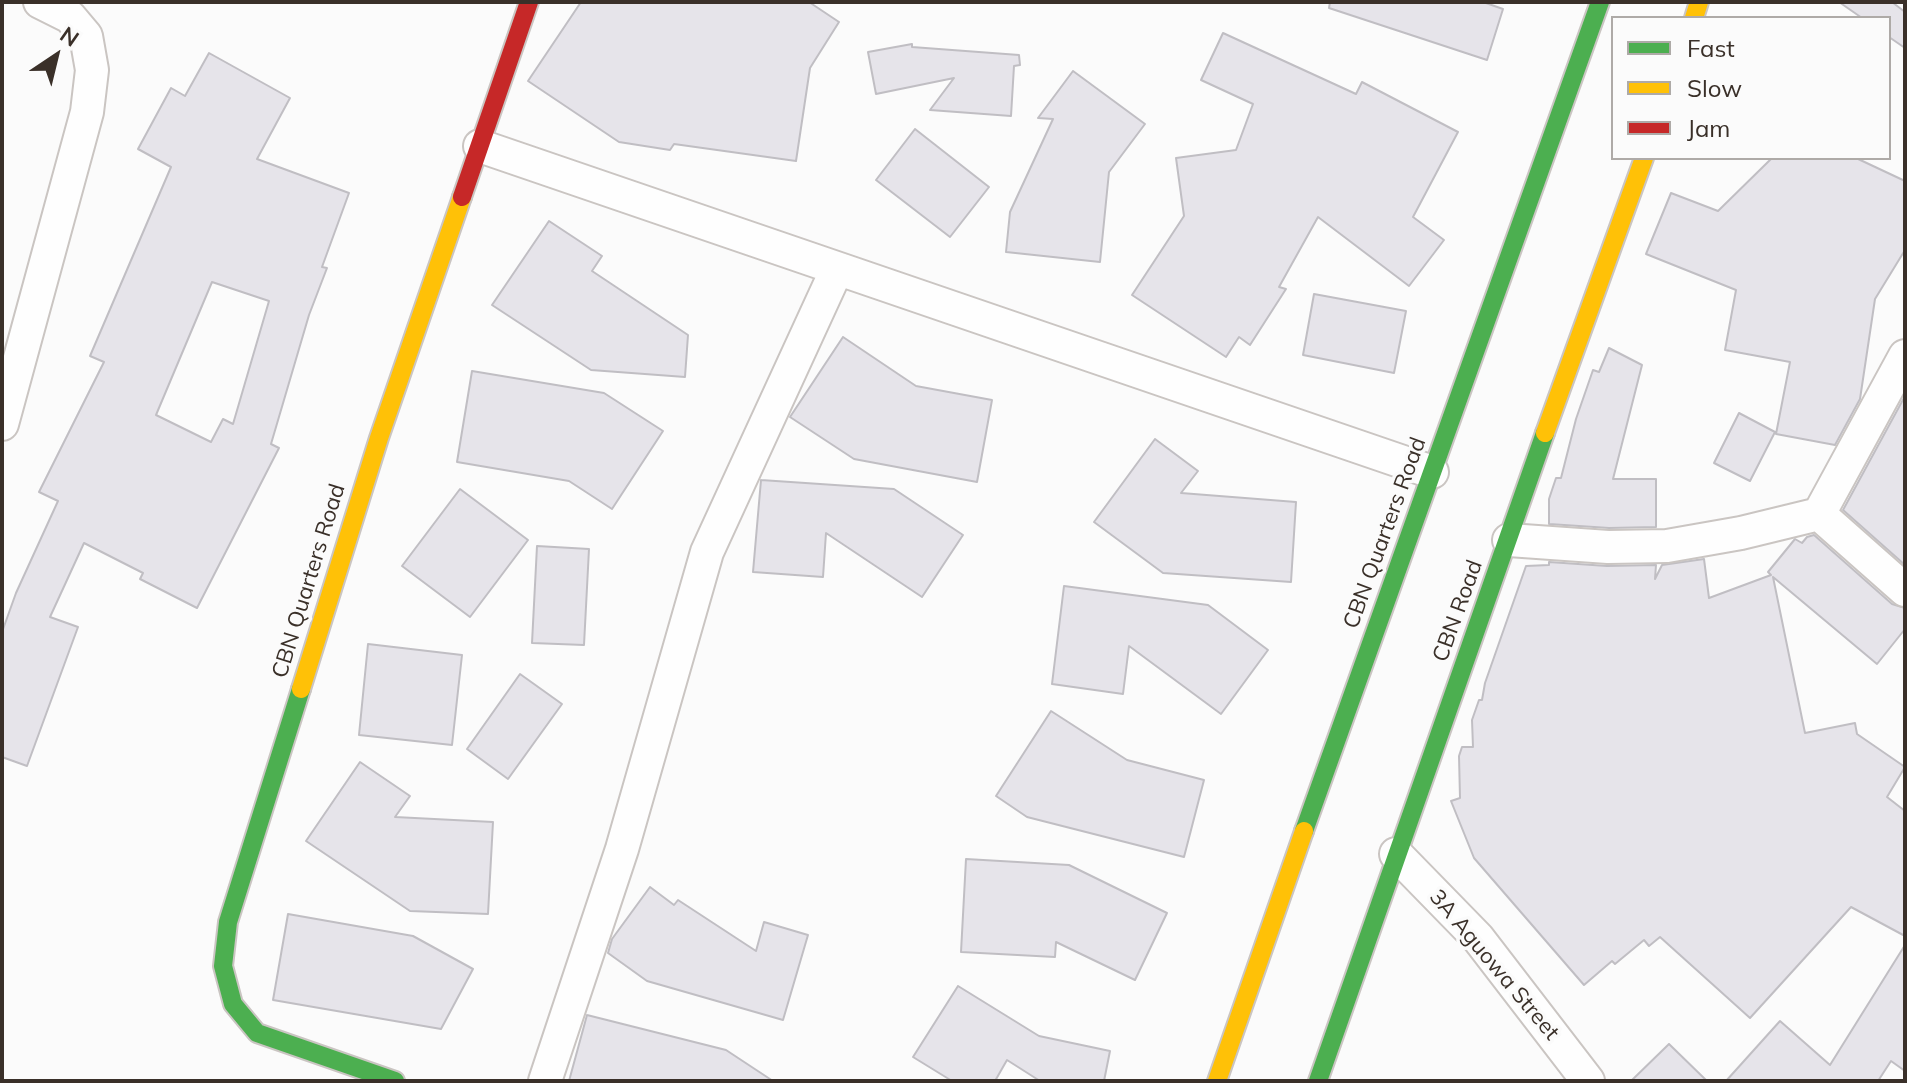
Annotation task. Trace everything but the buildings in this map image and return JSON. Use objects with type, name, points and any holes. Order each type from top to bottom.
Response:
[{"type":"street","points":[[2,424],[87,112],[92,70],[86,36],[70,17],[40,2]]},
{"type":"street","name":"CBN Quarters Road","points":[[395,1081],[257,1033],[233,1004],[223,966],[228,922],[379,438],[529,2]]},
{"type":"street","name":"CBN Quarters Road","points":[[1217,1081],[1600,2]]},
{"type":"street","points":[[480,146],[1432,472]]},
{"type":"street","name":"CBN Road","points":[[1318,1081],[1576,342],[1643,160]]},
{"type":"street","points":[[545,1081],[622,849],[707,552],[837,269]]},
{"type":"street","points":[[1509,540],[1608,547],[1667,546],[1741,533],[1819,514],[1905,356]]},
{"type":"street","points":[[1819,514],[1905,590]]},
{"type":"street","name":"3A Aguowa Street","points":[[1396,854],[1478,938],[1588,1081]]},
{"type":"traffic: fast","points":[[1304,831],[1600,2]]},
{"type":"traffic: fast","points":[[1318,1081],[1545,433]]},
{"type":"traffic: fast","points":[[301,689],[228,922],[223,966],[233,1004],[257,1033],[395,1081]]},
{"type":"traffic: slow","points":[[1695,16],[1699,2]]},
{"type":"traffic: slow","points":[[1545,433],[1643,160]]},
{"type":"traffic: slow","points":[[301,689],[379,438],[462,197]]},
{"type":"traffic: slow","points":[[1217,1081],[1304,831]]},
{"type":"traffic: jam","points":[[462,197],[529,2]]}]
